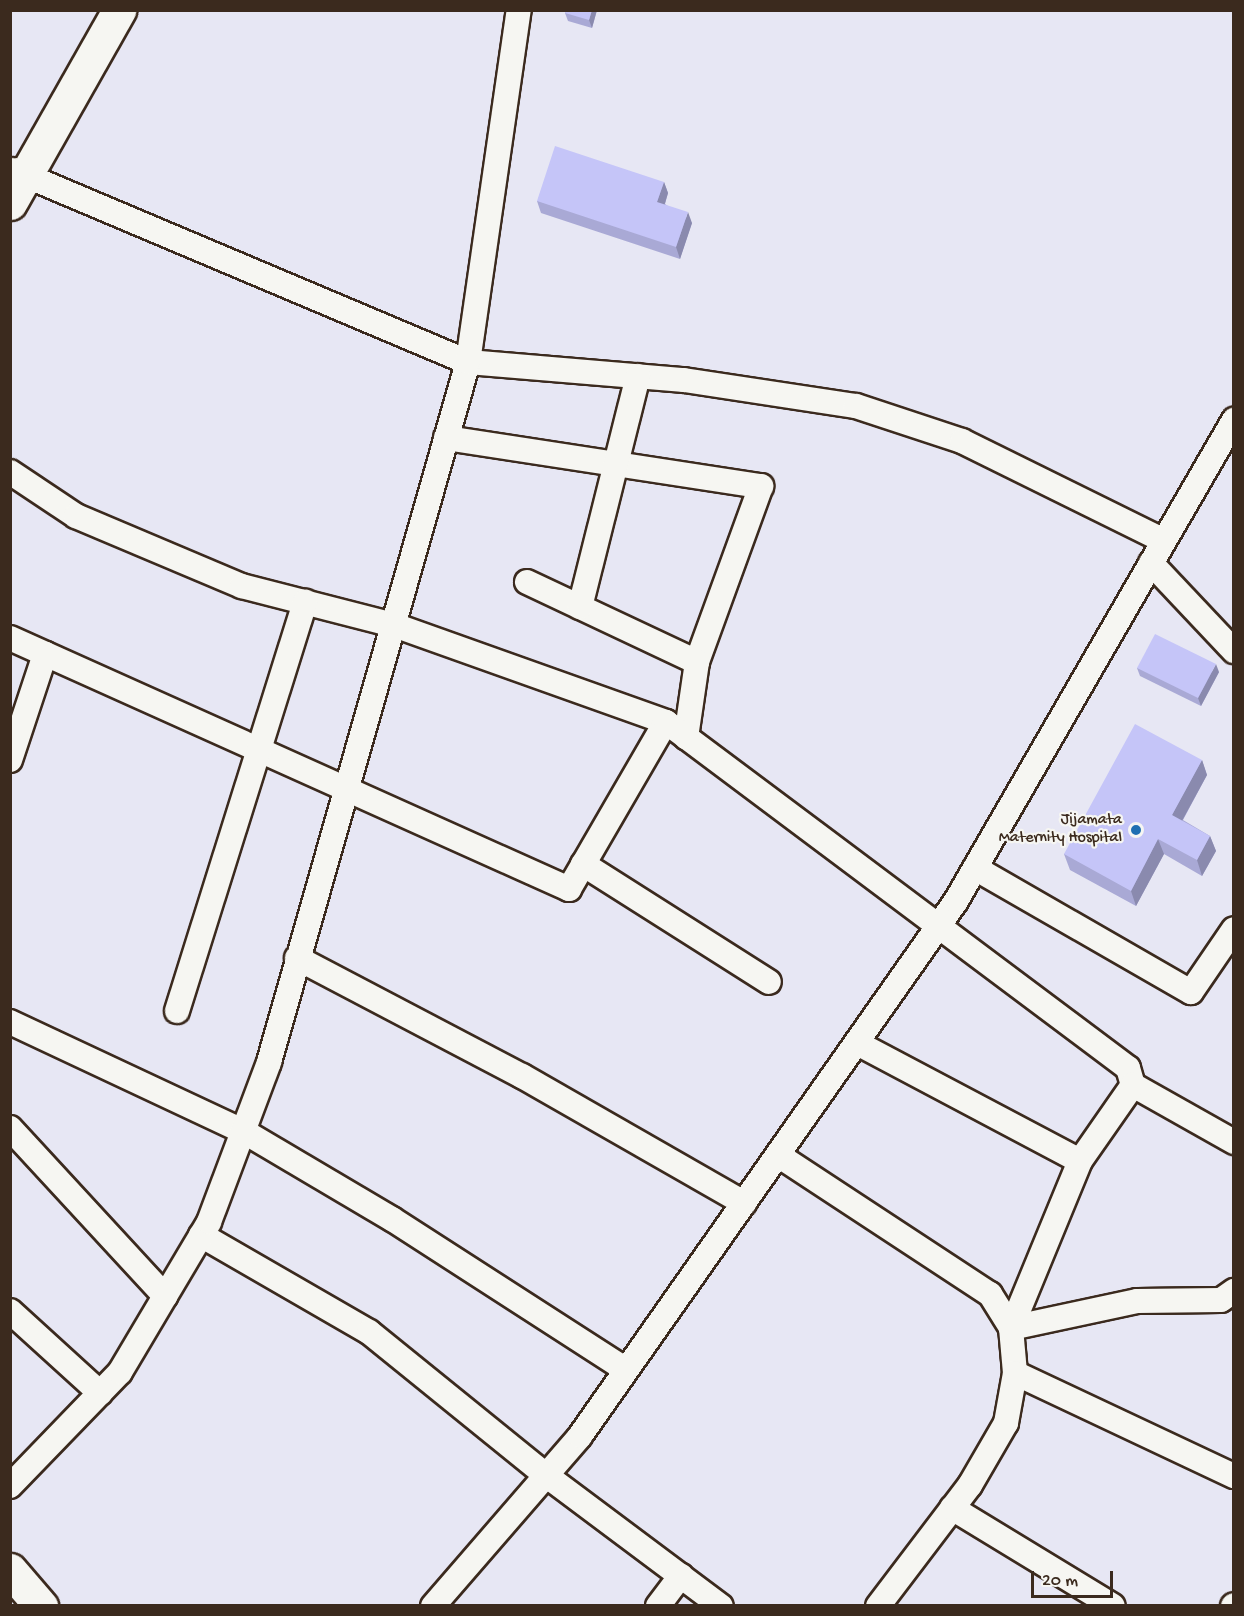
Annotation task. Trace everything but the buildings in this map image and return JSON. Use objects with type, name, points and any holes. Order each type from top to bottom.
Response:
[{"type":"street","points":[[119,10],[15,182],[468,362],[638,376],[856,406],[962,441],[1164,541]]},
{"type":"street","points":[[10,1486],[120,1372],[201,1235],[243,1131],[297,958],[343,790],[394,625],[468,362],[519,10]]},
{"type":"street","points":[[580,607],[638,376]]},
{"type":"street","points":[[433,1605],[547,1476],[626,1370],[940,924],[975,868],[1233,420]]},
{"type":"street","points":[[446,438],[761,486],[697,662],[686,737]]},
{"type":"street","points":[[10,472],[76,516],[242,586],[394,625],[666,722],[940,924],[1128,1068],[1133,1085],[1233,1142]]},
{"type":"street","points":[[1151,563],[1233,651]]},
{"type":"street","points":[[527,582],[697,662]]},
{"type":"street","points":[[177,1011],[305,602]]},
{"type":"street","points":[[10,638],[343,790],[569,889],[666,722]]},
{"type":"street","points":[[10,760],[45,654]]},
{"type":"street","points":[[583,864],[769,982]]},
{"type":"street","points":[[975,868],[1191,992],[1233,929]]},
{"type":"street","points":[[297,958],[522,1076],[744,1203]]},
{"type":"street","points":[[10,1022],[243,1131],[392,1219],[626,1370]]},
{"type":"street","points":[[856,1043],[1080,1161]]},
{"type":"street","points":[[1011,1328],[1080,1161],[1133,1085]]},
{"type":"street","points":[[10,1128],[165,1296]]},
{"type":"street","points":[[778,1155],[990,1294],[1011,1328],[1015,1373],[1006,1423],[952,1508],[879,1605]]},
{"type":"street","points":[[201,1235],[369,1332],[547,1476],[720,1605]]},
{"type":"street","points":[[1011,1328],[1137,1301],[1221,1300],[1233,1291]]},
{"type":"street","points":[[10,1311],[100,1393]]},
{"type":"street","points":[[1015,1373],[1233,1476]]},
{"type":"street","points":[[952,1508],[1108,1604]]},
{"type":"street","points":[[10,1570],[41,1605]]},
{"type":"street","points":[[658,1605],[681,1576]]},
{"type":"place","name":"Jijamata Maternity Hospital","points":[[1136,830]]}]
